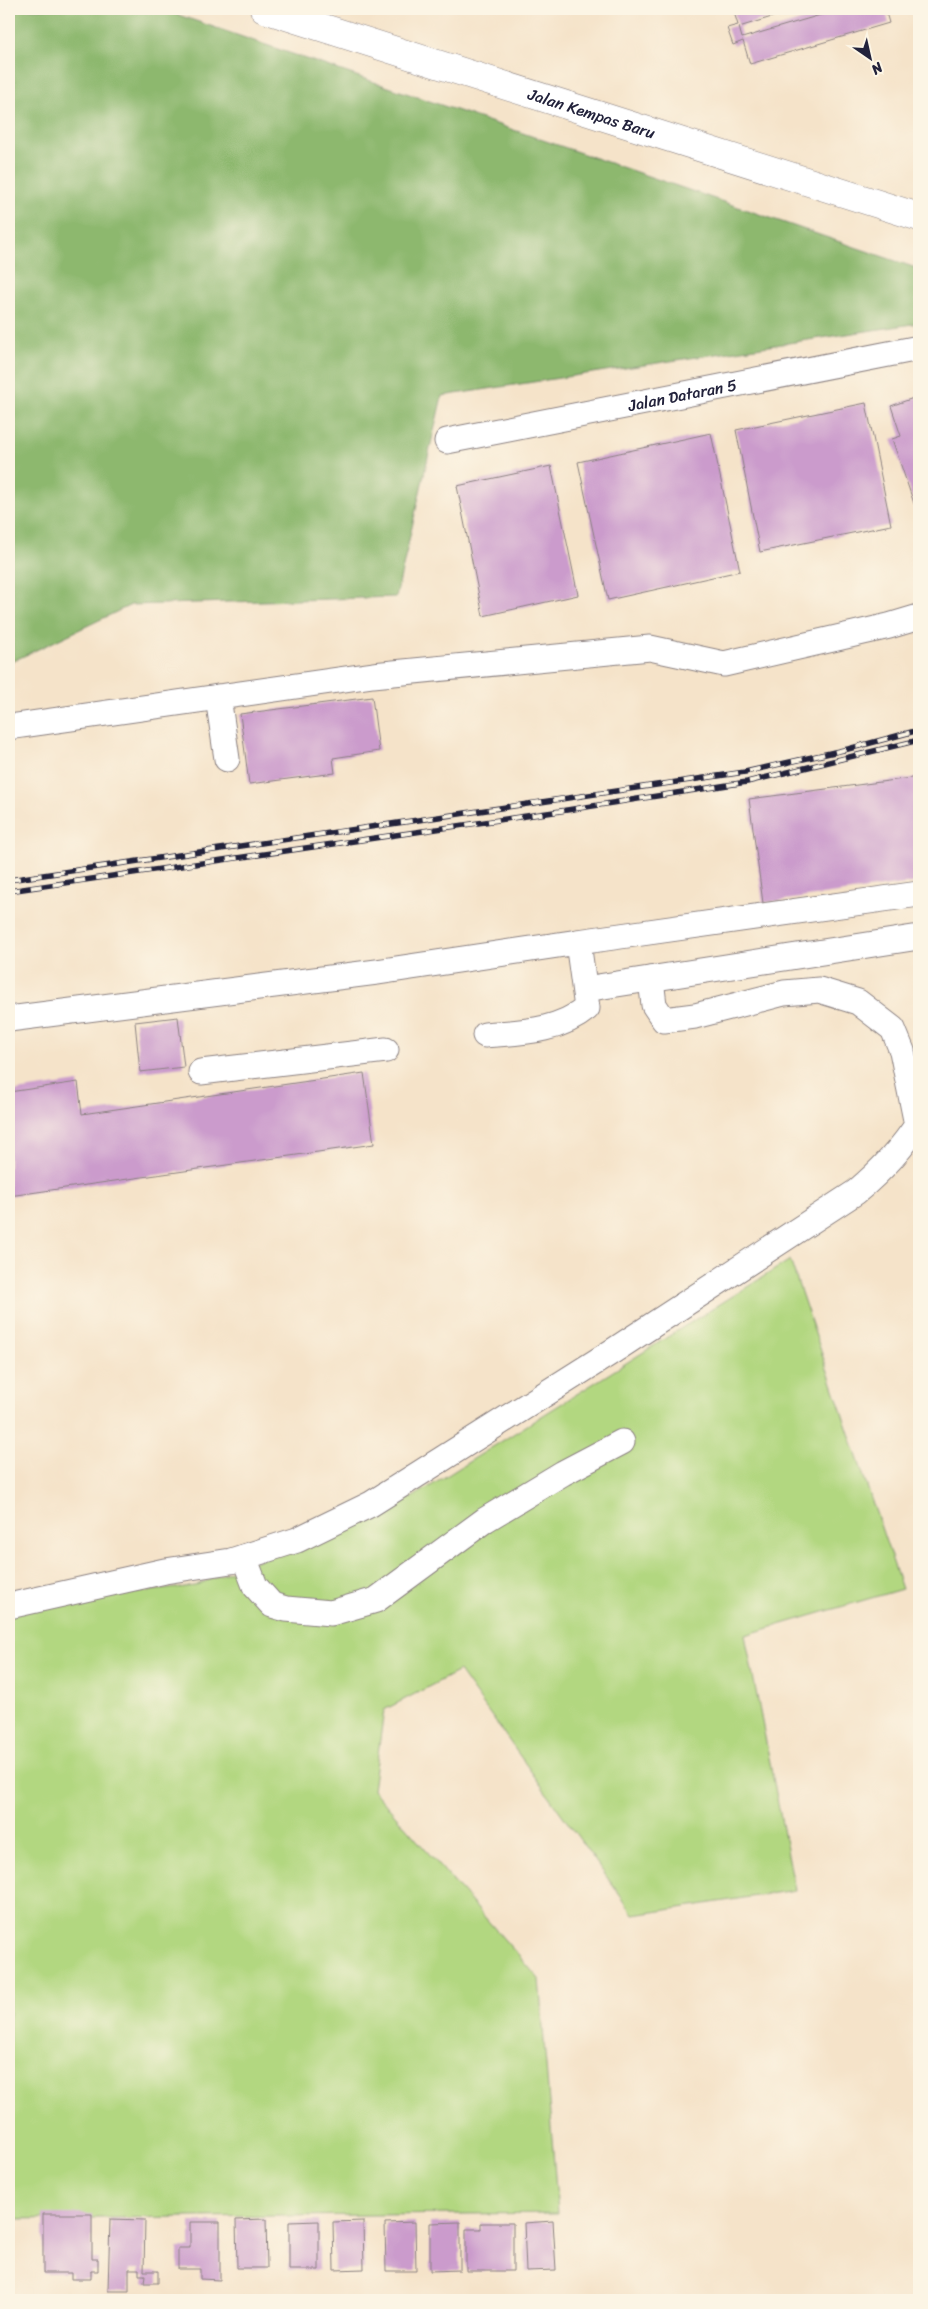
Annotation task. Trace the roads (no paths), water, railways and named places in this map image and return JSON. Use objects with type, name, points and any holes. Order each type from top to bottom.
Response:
[{"type":"main road","name":"Jalan Kempas Baru","points":[[264,9],[919,218]]},
{"type":"street","name":"Jalan Dataran 5","points":[[447,441],[919,348]]},
{"type":"street","points":[[9,727],[373,675],[650,648],[724,664],[889,626],[919,617]]},
{"type":"street","points":[[218,697],[227,759]]},
{"type":"street","points":[[9,1018],[377,972],[919,894]]},
{"type":"street","points":[[585,989],[919,937]]},
{"type":"street","points":[[485,1035],[534,1031],[573,1020],[587,1008],[578,942]]},
{"type":"street","points":[[9,1606],[165,1572],[231,1561],[297,1540],[371,1504],[605,1356],[856,1192],[885,1166],[918,1123],[902,1052],[893,1029],[858,1002],[819,990],[784,993],[695,1016],[664,1020],[654,1005],[650,979]]},
{"type":"street","points":[[201,1072],[386,1050]]},
{"type":"street","points":[[244,1557],[255,1586],[272,1604],[286,1609],[331,1613],[376,1600],[485,1520],[563,1473],[622,1442]]},
{"type":"railway","points":[[9,880],[745,772],[848,749],[919,730]]},
{"type":"railway","points":[[9,891],[747,782],[919,740]]}]
